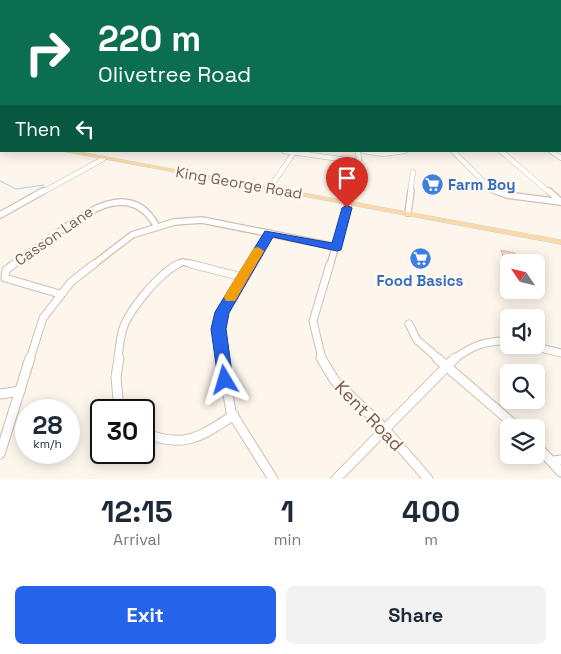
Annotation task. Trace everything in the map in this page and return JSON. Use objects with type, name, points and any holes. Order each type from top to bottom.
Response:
[{"type":"main road","name":"King George Road","points":[[69,152],[561,242]]},
{"type":"street","points":[[269,189],[295,152],[356,161],[359,160],[358,152]]},
{"type":"street","points":[[370,152],[383,154],[398,152]]},
{"type":"street","points":[[454,152],[492,190],[507,195],[561,202]]},
{"type":"street","points":[[502,152],[561,202]]},
{"type":"street","points":[[0,215],[103,159]]},
{"type":"street","points":[[408,214],[413,172]]},
{"type":"street","name":"Casson Lane","points":[[60,294],[6,278],[6,270],[98,205],[109,202],[145,210],[152,216],[157,227]]},
{"type":"street","name":"Kent Road","points":[[349,203],[337,247],[316,305],[313,321],[322,358],[335,381],[384,428],[428,479]]},
{"type":"street","points":[[0,454],[43,318],[60,294],[108,251],[132,235],[174,222],[202,220],[337,247]]},
{"type":"street","points":[[269,233],[222,312],[219,329],[227,397],[234,415],[273,479]]},
{"type":"street","points":[[119,399],[116,377],[122,331],[131,312],[168,270],[183,262],[242,277]]},
{"type":"street","points":[[409,324],[417,340],[447,364],[508,419]]},
{"type":"street","points":[[336,479],[447,364],[470,346],[491,340],[500,340]]},
{"type":"street","points":[[545,349],[561,353]]},
{"type":"street","points":[[0,394],[20,392]]},
{"type":"street","points":[[155,437],[169,443],[191,441],[234,415]]},
{"type":"street","points":[[545,451],[557,460],[561,472]]},
{"type":"building","points":[[501,250],[515,254],[502,254]]},
{"type":"waterway","points":[[0,181],[16,189],[44,185]]},
{"type":"slow traffic","points":[[230,297],[258,251]]},
{"type":"place","name":"Farm Boy","points":[[432,185]]},
{"type":"place","name":"Food Basics","points":[[420,258]]},
{"type":"route","points":[[225,380],[219,329],[222,312],[269,233],[337,247],[347,208]]}]
